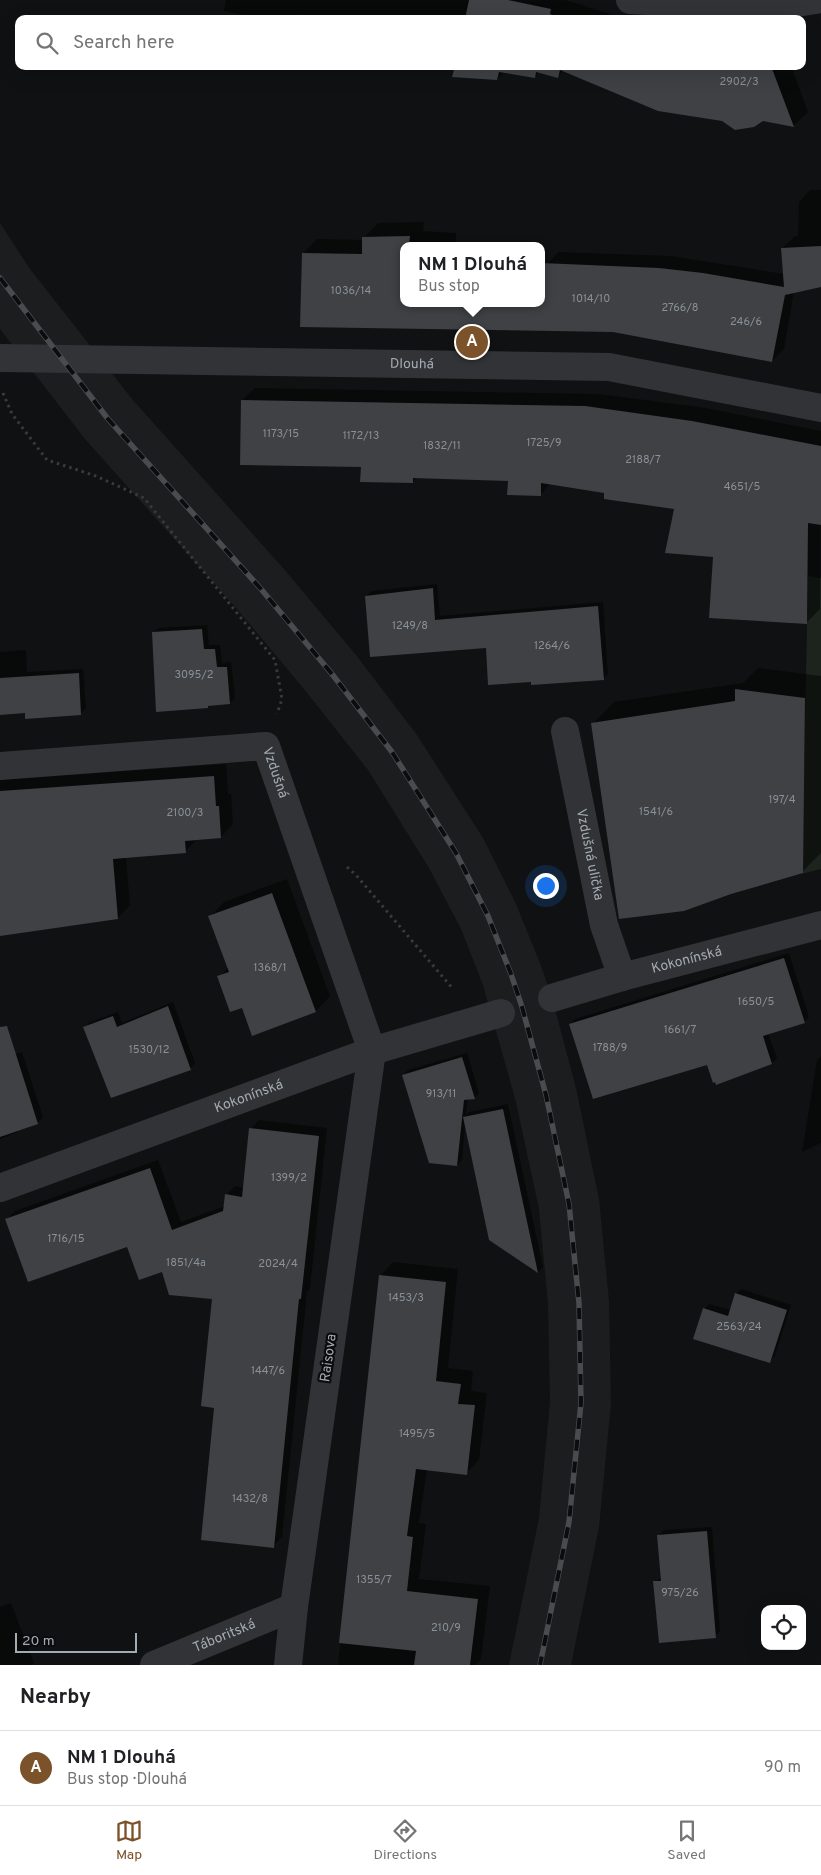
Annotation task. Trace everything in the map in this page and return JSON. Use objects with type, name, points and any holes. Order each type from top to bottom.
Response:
[{"type":"street","points":[[630,0],[764,8],[816,0]]},
{"type":"street","name":"Dlouhá","points":[[0,358],[609,367],[821,408]]},
{"type":"street","name":"Vzdušná ulička","points":[[565,731],[604,925],[622,977]]},
{"type":"street","name":"Vzdušná","points":[[0,766],[266,746],[372,1051]]},
{"type":"street","name":"Kokonínská","points":[[552,998],[622,977],[821,925]]},
{"type":"street","name":"Kokonínská","points":[[0,1188],[372,1051],[501,1013]]},
{"type":"street","name":"Raisova","points":[[288,1665],[294,1607],[372,1051]]},
{"type":"street","name":"Táboritská","points":[[154,1665],[294,1607]]},
{"type":"path","points":[[0,386],[12,414],[48,460],[96,476],[144,498],[275,660],[282,699],[266,746]]},
{"type":"path","points":[[342,862],[356,875],[457,994],[501,1013]]},
{"type":"shaded area","points":[[0,223],[30,269],[132,399],[284,569],[356,655],[417,735],[483,838],[516,904],[540,963],[552,998],[576,1088],[599,1199],[609,1301],[611,1404],[599,1527],[571,1665],[509,1665],[539,1518],[550,1402],[548,1304],[539,1209],[516,1102],[483,985],[461,929],[429,868],[368,770],[237,609],[85,439],[0,329]]},
{"type":"shaded area","points":[[808,576],[821,578],[821,869],[802,874]]},
{"type":"building","points":[[469,0],[508,0],[551,9],[550,14],[553,15],[466,15]]},
{"type":"building","points":[[454,70],[560,70],[558,78],[536,72],[535,78],[499,72],[497,80],[452,77]]},
{"type":"building","points":[[560,70],[773,70],[794,127],[763,121],[754,127],[735,130],[722,121],[658,111]]},
{"type":"building","points":[[410,236],[409,242],[400,242],[400,307],[545,307],[545,263],[659,268],[703,273],[784,287],[781,248],[821,246],[821,287],[785,295],[772,362],[613,332],[300,327],[302,253],[362,254],[362,237]]},
{"type":"building","points":[[241,400],[585,406],[692,421],[821,446],[821,525],[808,523],[807,624],[709,618],[713,557],[665,553],[674,509],[604,499],[604,493],[541,483],[541,496],[507,495],[508,481],[413,478],[413,483],[360,482],[361,467],[240,465]]},
{"type":"building","points":[[433,588],[435,620],[598,606],[604,680],[531,685],[531,682],[488,685],[486,648],[370,657],[365,596]]},
{"type":"building","points":[[202,629],[204,649],[215,649],[217,667],[227,667],[230,704],[208,706],[208,708],[156,712],[152,632]]},
{"type":"building","points":[[79,673],[81,715],[25,719],[25,713],[0,715],[0,678]]},
{"type":"building","points":[[735,689],[805,698],[803,873],[731,894],[684,911],[619,919],[591,723],[735,701]]},
{"type":"building","points":[[214,776],[216,806],[219,806],[221,838],[185,841],[186,853],[113,859],[118,919],[0,936],[0,791]]},
{"type":"building","points":[[272,893],[316,1012],[252,1036],[242,1008],[230,1012],[217,976],[229,972],[208,916]]},
{"type":"building","points":[[784,958],[805,1023],[763,1036],[772,1064],[716,1085],[715,1082],[713,1083],[707,1065],[593,1099],[569,1024]]},
{"type":"building","points":[[168,1006],[191,1070],[111,1098],[83,1027],[113,1016],[117,1027]]},
{"type":"building","points":[[7,1026],[38,1124],[0,1137],[0,1027]]},
{"type":"building","points":[[462,1057],[475,1099],[464,1100],[457,1166],[429,1163],[402,1075]]},
{"type":"building","points":[[503,1109],[538,1273],[489,1240],[463,1117]]},
{"type":"building","points":[[249,1128],[319,1136],[301,1299],[299,1299],[274,1548],[201,1540],[214,1408],[201,1406],[212,1299],[169,1295],[162,1272],[139,1280],[127,1247],[28,1282],[5,1219],[150,1168],[172,1230],[223,1211],[225,1194],[242,1197]]},
{"type":"building","points":[[379,1275],[446,1282],[436,1381],[461,1384],[458,1404],[475,1405],[467,1475],[416,1469],[407,1536],[413,1537],[407,1591],[478,1599],[470,1665],[414,1665],[416,1651],[339,1643]]},
{"type":"building","points":[[735,1293],[787,1310],[770,1363],[693,1339],[703,1308],[728,1316]]},
{"type":"building","points":[[707,1531],[716,1638],[659,1643],[653,1581],[661,1581],[657,1535]]},
{"type":"railway","points":[[0,278],[108,419],[261,589],[332,674],[392,752],[456,853],[488,916],[511,974],[546,1095],[569,1204],[579,1303],[581,1403],[569,1522],[540,1665]]},
{"type":"place","name":"NM 1 Dlouhá","points":[[472,342]]}]
